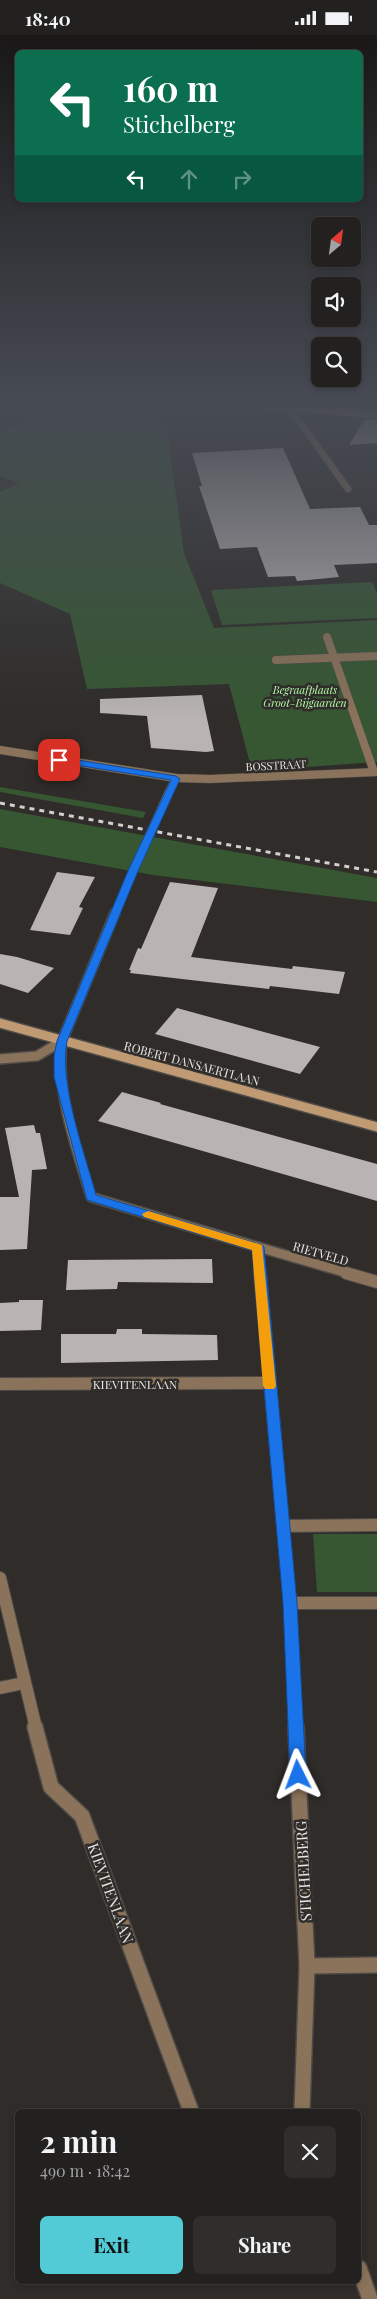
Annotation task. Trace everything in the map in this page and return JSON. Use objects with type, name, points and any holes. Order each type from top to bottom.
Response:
[{"type":"street","points":[[327,637],[375,772]]},
{"type":"street","points":[[276,660],[377,656]]},
{"type":"street","name":"BOSSTRAAT","points":[[0,750],[176,779],[375,772]]},
{"type":"street","points":[[176,779],[133,871],[62,1041],[59,1056],[60,1077],[91,1197],[258,1247]]},
{"type":"street","name":"ROBERT DANSAERTLAAN","points":[[0,1023],[377,1127]]},
{"type":"street","points":[[0,1059],[37,1056],[62,1041]]},
{"type":"street","name":"RIETVELD","points":[[258,1247],[377,1283]]},
{"type":"street","name":"STICHELBERG","points":[[258,1247],[290,1603],[307,1966],[302,2109]]},
{"type":"street","name":"KIEVITENLAAN","points":[[0,1384],[269,1383]]},
{"type":"street","points":[[283,1526],[377,1525]]},
{"type":"street","name":"KIEVITENLAAN","points":[[0,1579],[51,1787],[82,1816],[190,2109]]},
{"type":"street","points":[[290,1603],[377,1603]]},
{"type":"street","points":[[0,1688],[24,1683]]},
{"type":"street","points":[[307,1966],[377,1965]]},
{"type":"street","points":[[361,2274],[370,2299]]},
{"type":"green space","name":"Begraafplaats Groot-Bijgaarden","points":[[0,508],[178,508],[184,553],[214,628],[377,620],[377,762],[252,771],[229,684],[87,689],[70,614],[0,583]]},
{"type":"green space","points":[[372,582],[377,593],[377,618],[222,625],[211,590]]},
{"type":"green space","points":[[0,787],[146,812],[143,818],[0,792]]},
{"type":"green space","points":[[0,809],[377,878],[377,902],[153,875],[0,847]]},
{"type":"green space","points":[[313,1534],[377,1534],[377,1592],[317,1592]]},
{"type":"building","points":[[206,508],[360,508],[369,525],[377,525],[377,563],[334,565],[339,577],[297,581],[295,576],[268,577],[257,547],[220,549]]},
{"type":"building","points":[[202,695],[214,751],[151,748],[147,716],[100,713],[100,699]]},
{"type":"building","points":[[57,872],[95,877],[79,907],[83,908],[70,935],[30,930]]},
{"type":"building","points":[[170,882],[218,888],[191,957],[292,969],[293,966],[345,972],[339,994],[270,986],[269,989],[130,973],[131,970],[129,970],[138,948],[141,949]]},
{"type":"building","points":[[0,954],[54,968],[28,993],[0,984]]},
{"type":"building","points":[[177,1008],[320,1047],[300,1074],[155,1034]]},
{"type":"building","points":[[122,1092],[377,1164],[377,1201],[98,1121]]},
{"type":"building","points":[[34,1125],[36,1133],[40,1133],[47,1169],[32,1170],[27,1249],[0,1250],[0,1197],[19,1197],[5,1128]]},
{"type":"building","points":[[212,1259],[213,1283],[118,1282],[117,1289],[66,1290],[68,1260]]},
{"type":"building","points":[[19,1300],[43,1300],[41,1330],[0,1331],[0,1303],[19,1302]]},
{"type":"building","points":[[117,1329],[142,1329],[142,1334],[217,1335],[218,1360],[61,1363],[61,1334],[116,1334]]},
{"type":"railway","points":[[0,803],[377,872]]},
{"type":"slow traffic","points":[[148,1214],[258,1247],[270,1386]]},
{"type":"route","points":[[59,760],[176,779],[133,871],[62,1041],[59,1056],[60,1077],[91,1197],[258,1247],[290,1603],[298,1775]]}]
